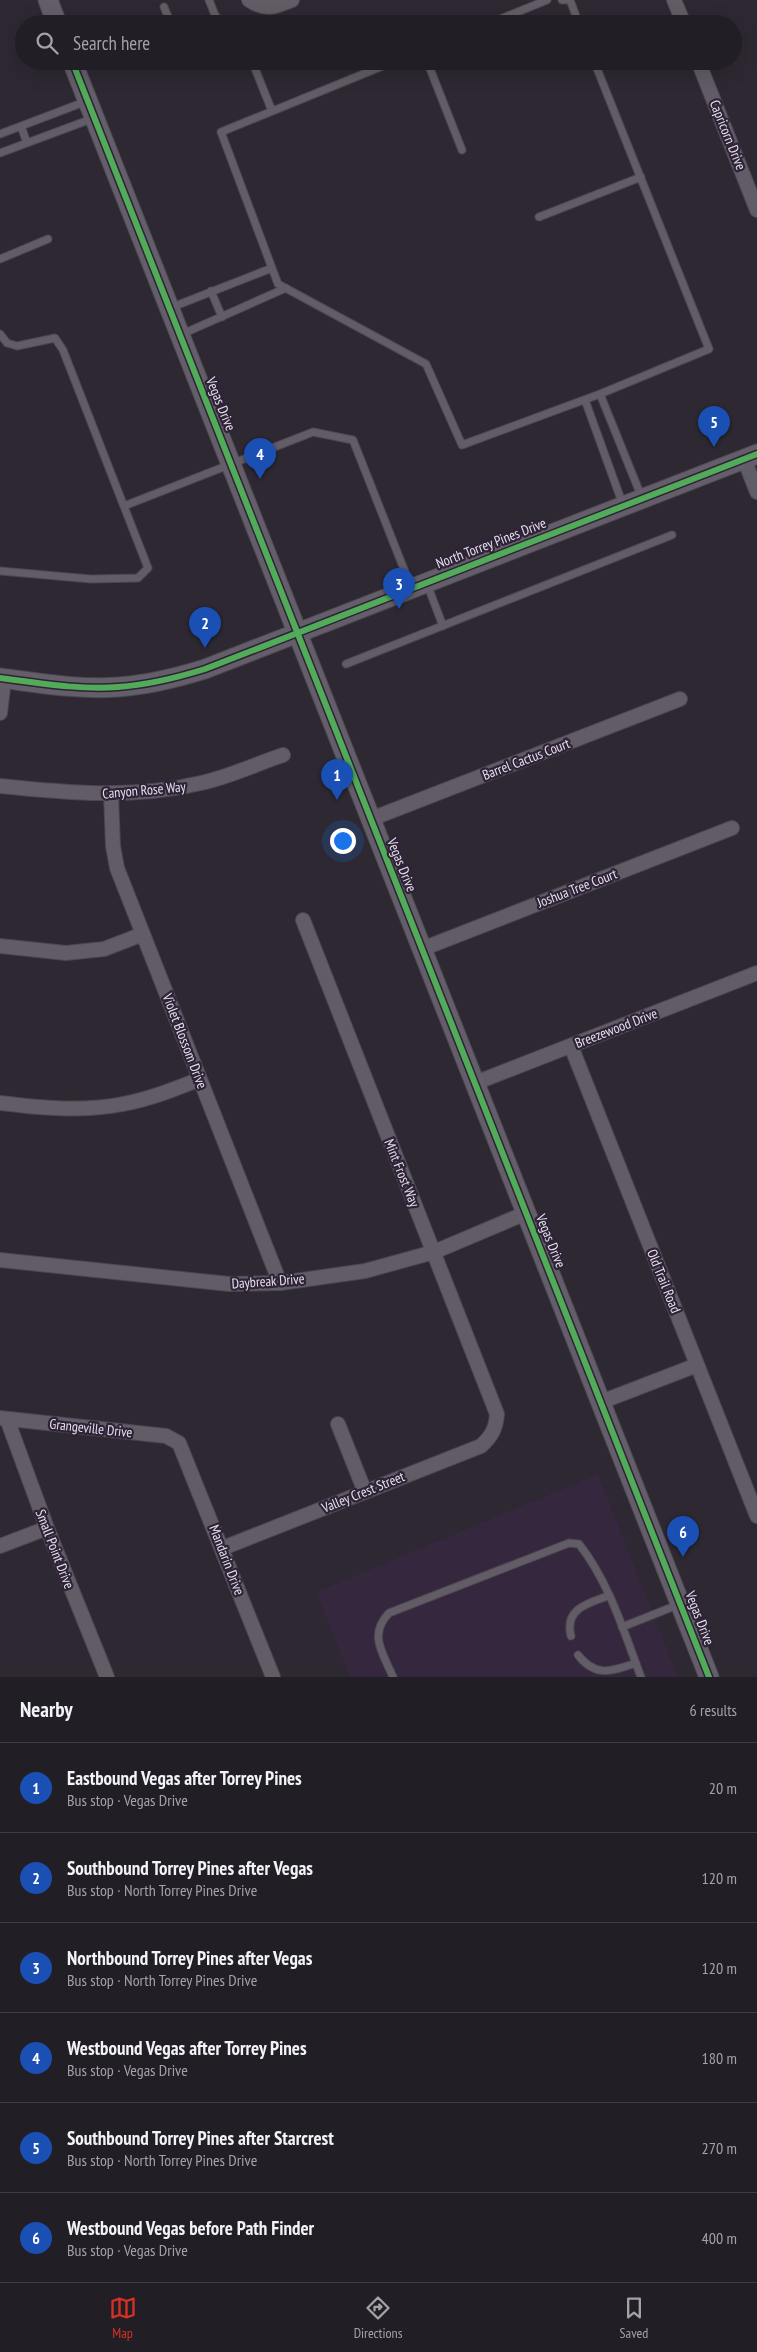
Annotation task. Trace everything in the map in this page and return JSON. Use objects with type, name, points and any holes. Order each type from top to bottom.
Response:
[{"type":"main road","points":[[48,0],[54,15]]},
{"type":"main road","name":"Vegas Drive","points":[[76,70],[709,1677]]},
{"type":"main road","name":"North Torrey Pines Drive","points":[[2,679],[117,688],[151,683],[204,669],[751,457]]},
{"type":"street","points":[[254,3],[272,8],[292,0]]},
{"type":"street","points":[[674,0],[680,15]]},
{"type":"street","name":"Capricorn Drive","points":[[702,70],[757,210]]},
{"type":"street","points":[[751,457],[757,492]]},
{"type":"street","points":[[0,713],[2,679]]},
{"type":"street","name":"Barrel Cactus Court","points":[[371,820],[680,699]]},
{"type":"street","name":"Canyon Rose Way","points":[[0,786],[71,794],[111,794],[167,790],[203,783],[283,755]]},
{"type":"street","name":"Violet Blossom Drive","points":[[111,794],[113,846],[117,868],[280,1283]]},
{"type":"street","name":"Joshua Tree Court","points":[[422,949],[732,828]]},
{"type":"street","name":"Mint Frost Way","points":[[303,920],[497,1414],[496,1427]]},
{"type":"street","points":[[0,946],[66,953],[104,948],[143,934]]},
{"type":"street","name":"Breezewood Drive","points":[[475,1083],[757,973]]},
{"type":"street","name":"Old Trail Road","points":[[571,1046],[756,1511]]},
{"type":"street","points":[[0,1103],[48,1108],[85,1109],[123,1104],[159,1095],[200,1079]]},
{"type":"street","name":"Daybreak Drive","points":[[0,1260],[229,1284],[280,1283],[365,1271],[434,1252],[526,1213]]},
{"type":"street","points":[[601,1402],[697,1365]]},
{"type":"street","name":"Grangeville Drive","points":[[4,1418],[166,1436],[179,1443]]},
{"type":"street","name":"Small Point Drive","points":[[4,1418],[104,1676]]},
{"type":"street","points":[[338,1424],[365,1492]]},
{"type":"street","name":"Valley Crest Street","points":[[223,1548],[481,1446],[490,1438],[496,1427]]},
{"type":"street","name":"Mandarin Drive","points":[[179,1443],[223,1548],[273,1677]]},
{"type":"street","points":[[0,1546],[47,1528]]},
{"type":"lane","points":[[209,0],[215,15]]},
{"type":"lane","points":[[510,15],[546,0]]},
{"type":"lane","points":[[562,0],[570,0],[576,15]]},
{"type":"lane","points":[[164,7],[167,15]]},
{"type":"lane","points":[[256,70],[272,111]]},
{"type":"lane","points":[[373,70],[221,132],[278,284],[426,364],[462,445],[585,400],[709,349],[598,70]]},
{"type":"lane","points":[[430,70],[462,150]]},
{"type":"lane","points":[[0,134],[88,100]]},
{"type":"lane","points":[[0,153],[94,118]]},
{"type":"lane","points":[[21,126],[27,143]]},
{"type":"lane","points":[[539,217],[641,178]]},
{"type":"lane","points":[[0,259],[48,238]]},
{"type":"lane","points":[[169,308],[272,268]]},
{"type":"lane","points":[[180,335],[286,288]]},
{"type":"lane","points":[[211,292],[222,317]]},
{"type":"lane","points":[[0,334],[7,343],[17,346],[55,338],[63,350],[148,568],[138,578],[91,579],[0,571]]},
{"type":"lane","points":[[600,394],[642,498]]},
{"type":"lane","points":[[585,400],[623,506]]},
{"type":"lane","points":[[124,506],[313,432],[353,440],[419,585],[443,626]]},
{"type":"lane","points":[[346,664],[672,535]]},
{"type":"lane","points":[[392,1677],[376,1636],[382,1621],[389,1613],[569,1543],[579,1544],[592,1560],[622,1627],[641,1677]]},
{"type":"lane","points":[[571,1636],[569,1622],[573,1613],[590,1602],[608,1596]]},
{"type":"lane","points":[[622,1627],[681,1604]]},
{"type":"lane","points":[[578,1655],[586,1667],[595,1673],[604,1673],[636,1662]]},
{"type":"shaded area","points":[[598,1474],[678,1677],[350,1677],[316,1592]]},
{"type":"cycle path","points":[[76,70],[709,1677]]},
{"type":"cycle path","points":[[0,678],[59,686],[103,688],[151,683],[205,669],[757,454]]},
{"type":"place","name":"Southbound Torrey Pines after Starcrest","points":[[714,447]]},
{"type":"place","name":"Westbound Vegas after Torrey Pines","points":[[260,479]]},
{"type":"place","name":"Northbound Torrey Pines after Vegas","points":[[399,609]]},
{"type":"place","name":"Southbound Torrey Pines after Vegas","points":[[205,648]]},
{"type":"place","name":"Eastbound Vegas after Torrey Pines","points":[[337,800]]},
{"type":"place","name":"Westbound Vegas before Path Finder","points":[[683,1557]]}]
